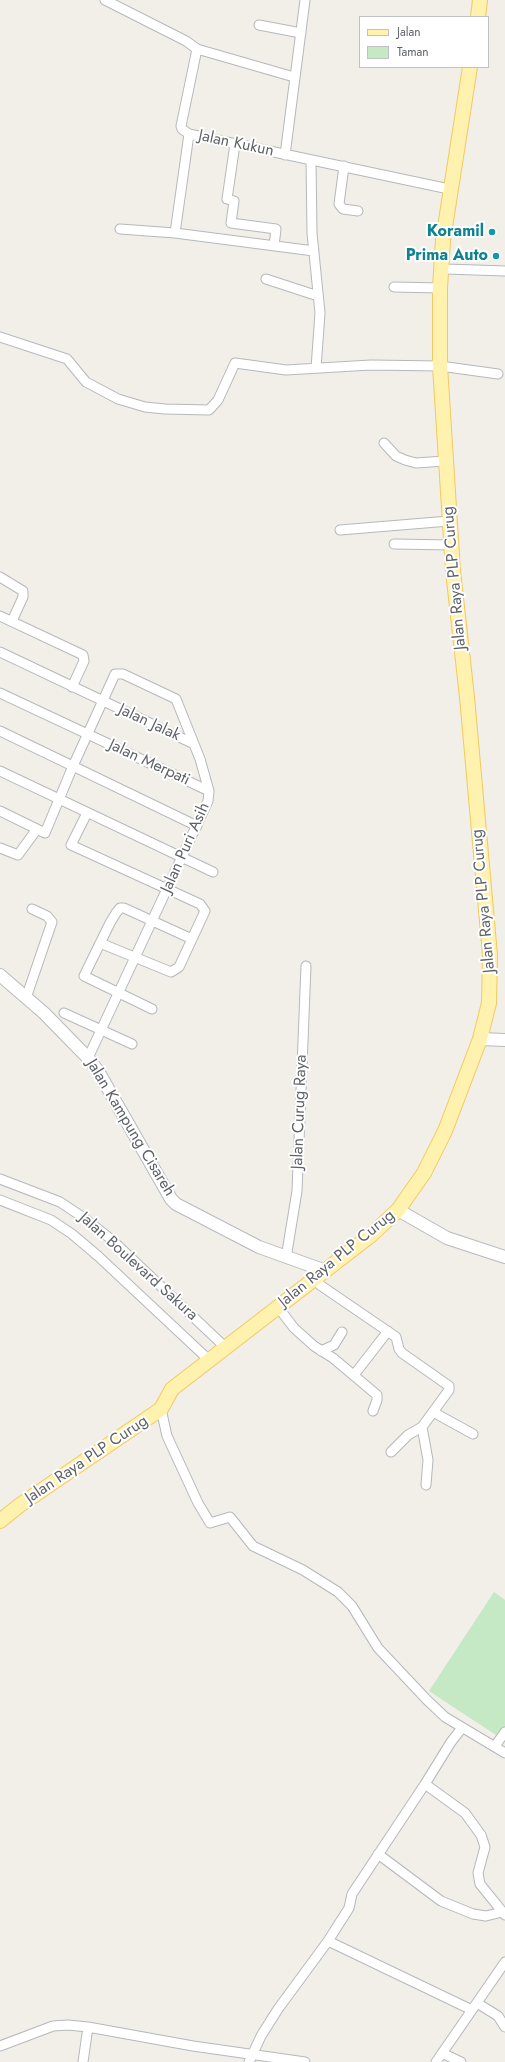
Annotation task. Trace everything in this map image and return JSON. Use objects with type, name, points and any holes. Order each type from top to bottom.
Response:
[{"type":"main road","points":[[478,16],[480,0]]},
{"type":"main road","name":"Jalan Raya PLP Curug","points":[[0,1521],[20,1505],[161,1409],[172,1389],[370,1236],[398,1210],[424,1173],[442,1137],[452,1115],[480,1039],[488,1003],[490,955],[451,546],[440,366],[440,288],[442,240],[449,189],[470,68]]},
{"type":"main road","name":"Jalan Kampung Cisareh","points":[[0,975],[57,1025],[98,1071],[171,1199],[188,1212],[259,1247],[319,1274]]},
{"type":"main road","points":[[480,1039],[505,1040]]},
{"type":"main road","points":[[398,1210],[447,1238],[505,1257]]},
{"type":"street","points":[[105,0],[189,43],[197,49],[294,77]]},
{"type":"street","name":"Jalan Kukun","points":[[285,154],[305,0]]},
{"type":"street","points":[[260,25],[301,33]]},
{"type":"street","name":"Jalan Kukun","points":[[197,49],[181,126],[182,129],[189,134],[449,189]]},
{"type":"street","points":[[175,233],[189,134]]},
{"type":"street","points":[[234,144],[227,199],[234,201],[231,223],[272,227],[276,229],[274,246]]},
{"type":"street","points":[[310,160],[312,233],[320,313],[316,368]]},
{"type":"street","points":[[344,166],[339,204],[343,209],[358,211]]},
{"type":"street","points":[[120,229],[175,233],[314,251]]},
{"type":"street","points":[[442,266],[446,269],[505,271]]},
{"type":"street","points":[[266,279],[318,296]]},
{"type":"street","points":[[394,287],[440,288]]},
{"type":"street","points":[[0,337],[67,359],[86,382],[118,399],[145,407],[166,409],[209,410],[218,400],[235,364],[286,370],[371,365],[440,366],[498,374]]},
{"type":"street","points":[[384,443],[396,456],[405,460],[416,462],[445,461]]},
{"type":"street","points":[[340,530],[449,521]]},
{"type":"street","points":[[394,544],[451,546]]},
{"type":"street","points":[[0,577],[23,591],[23,597],[12,621]]},
{"type":"street","points":[[0,616],[83,655],[84,661],[72,687]]},
{"type":"street","name":"Jalan Jalak","points":[[0,652],[194,744]]},
{"type":"street","name":"Jalan Puri Asih","points":[[0,848],[18,854],[41,831],[58,800],[89,735],[115,674],[123,674],[173,696],[194,744],[209,791],[208,801],[183,858],[88,1058]]},
{"type":"street","name":"Jalan Merpati","points":[[0,693],[209,791]]},
{"type":"street","points":[[0,731],[197,826]]},
{"type":"street","points":[[0,771],[58,800],[213,872]]},
{"type":"street","points":[[0,812],[41,831]]},
{"type":"street","points":[[87,813],[71,845],[204,907],[205,911],[176,971],[171,972],[100,943]]},
{"type":"street","points":[[152,1009],[118,994],[84,976],[116,912],[120,908],[128,909],[192,939]]},
{"type":"street","points":[[26,998],[52,922],[47,916],[32,909]]},
{"type":"street","name":"Jalan Curug Raya","points":[[286,1258],[297,1192],[306,966]]},
{"type":"street","points":[[64,1013],[132,1044]]},
{"type":"street","name":"Jalan Boulevard Sakura","points":[[0,1179],[60,1202],[84,1218],[112,1240],[225,1347]]},
{"type":"street","name":"Jalan Boulevard Sakura","points":[[0,1200],[51,1220],[72,1234],[98,1256],[209,1360]]},
{"type":"street","points":[[319,1274],[320,1285],[396,1337],[399,1349],[402,1353],[449,1386],[449,1390],[422,1427],[408,1435],[391,1452]]},
{"type":"street","points":[[278,1307],[294,1328],[377,1395],[377,1400],[373,1411]]},
{"type":"street","points":[[354,1375],[388,1331]]},
{"type":"street","points":[[322,1351],[334,1345],[342,1332]]},
{"type":"street","points":[[161,1409],[167,1436],[198,1503],[210,1523],[230,1517],[253,1546],[303,1570],[338,1592],[352,1606],[378,1648],[404,1677],[445,1717],[496,1746],[505,1753]]},
{"type":"street","points":[[433,1412],[474,1434]]},
{"type":"street","points":[[422,1427],[428,1460],[426,1485]]},
{"type":"street","points":[[251,2058],[260,2036],[328,1941],[349,1908],[352,1894],[451,1742],[462,1728]]},
{"type":"street","points":[[496,1746],[505,1732]]},
{"type":"street","points":[[425,1784],[465,1813],[481,1835],[485,1847],[478,1874],[480,1884],[504,1913]]},
{"type":"street","points":[[378,1854],[442,1901],[473,1914],[486,1916],[504,1913]]},
{"type":"street","points":[[328,1941],[474,2007],[498,2016],[505,2027]]},
{"type":"street","points":[[436,2062],[505,1962]]},
{"type":"street","points":[[0,2046],[53,2026],[88,2027],[251,2058],[305,2062]]},
{"type":"street","points":[[83,2062],[88,2027]]},
{"type":"street","points":[[442,2053],[461,2062]]},
{"type":"green space","points":[[494,1592],[505,1600],[505,1728],[499,1737],[429,1691]]},
{"type":"place","name":"Koramil","points":[[492,232]]},
{"type":"place","name":"Prima Auto","points":[[496,256]]}]
